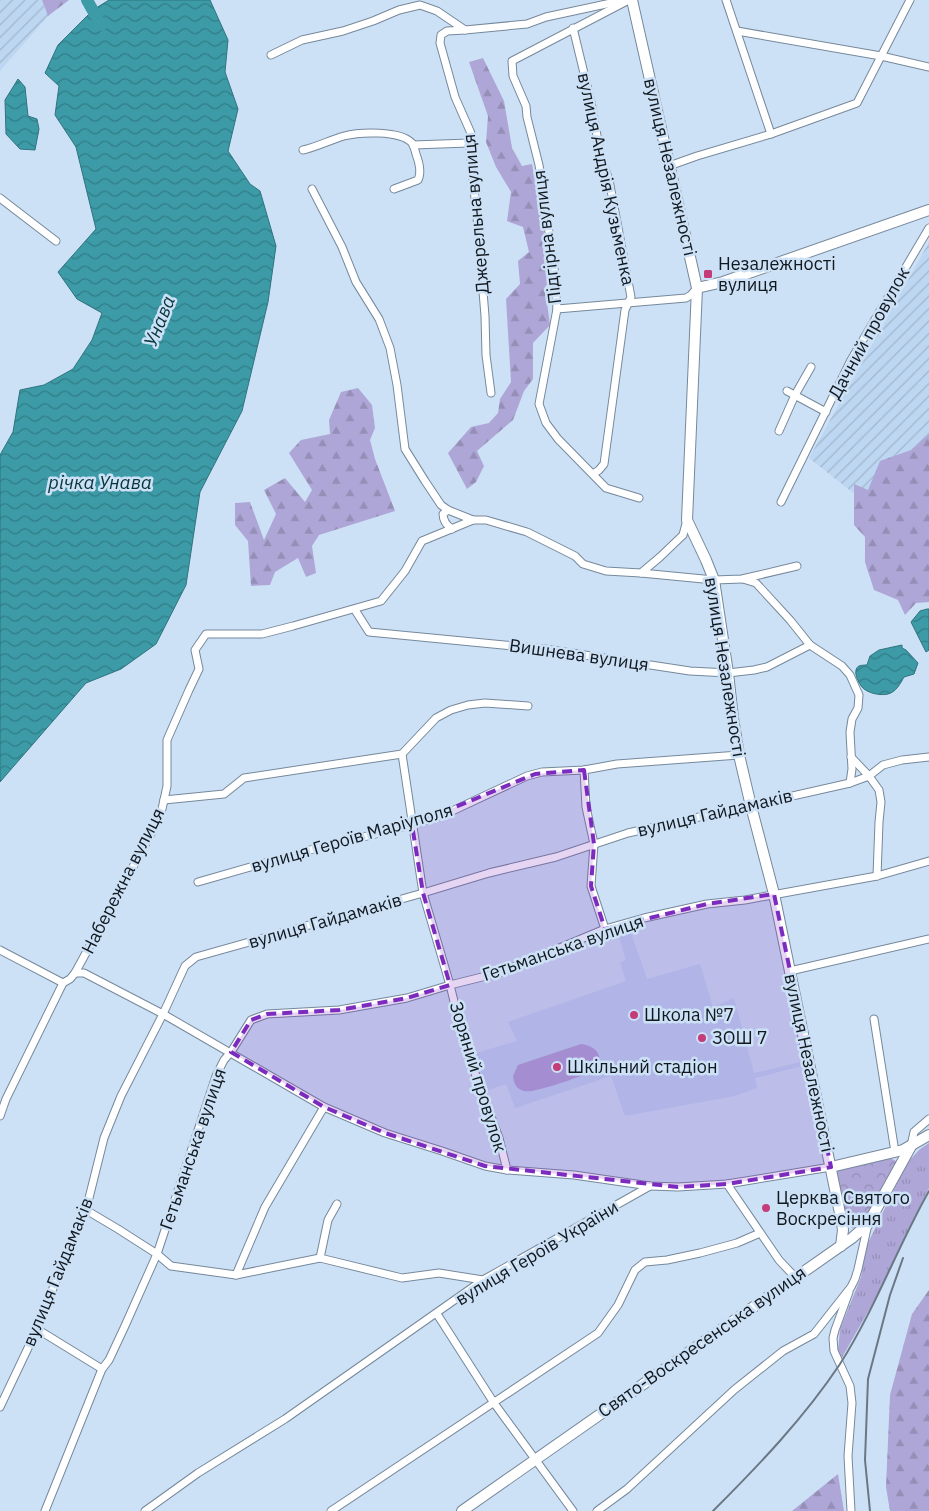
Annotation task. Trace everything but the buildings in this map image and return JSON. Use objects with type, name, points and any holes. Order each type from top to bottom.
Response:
[{"type":"street","name":"Підгірна вулиця","points":[[628,0],[512,61],[513,76],[526,106],[538,165],[554,266],[557,309],[539,404],[546,423],[558,439],[606,488],[639,498]]},
{"type":"street","points":[[271,55],[302,40],[343,31],[399,10],[420,5],[437,11],[465,30],[527,24],[546,17],[628,0]]},
{"type":"street","name":"вулиця Незалежності","points":[[628,0],[697,288],[687,520],[714,580],[739,755],[774,894],[831,1167],[843,1230],[841,1246]]},
{"type":"street","points":[[726,0],[771,134]]},
{"type":"street","points":[[668,166],[771,134],[857,103],[910,0]]},
{"type":"street","name":"вулиця Андрія Кузьменка","points":[[573,28],[591,102],[601,158],[609,180],[631,297],[625,310],[604,464],[600,470],[593,474]]},
{"type":"street","name":"Джерельна вулиця","points":[[465,30],[444,31],[440,39],[456,97],[472,136],[469,143],[477,216],[485,316],[486,355],[491,393]]},
{"type":"street","points":[[737,31],[881,56],[929,67]]},
{"type":"street","points":[[303,150],[344,136],[360,133],[391,134],[405,139],[413,145],[419,165],[420,178],[394,190]]},
{"type":"street","points":[[413,145],[469,143]]},
{"type":"street","points":[[312,189],[342,247],[356,282],[379,318],[390,348],[405,449],[441,505],[448,510],[474,520],[486,520],[527,532],[575,556],[583,564],[606,571],[714,580],[742,579],[797,566]]},
{"type":"street","points":[[0,198],[56,241]]},
{"type":"street","points":[[557,309],[686,298],[697,288],[723,282],[929,210]]},
{"type":"street","name":"Дачний провулок","points":[[781,502],[851,360],[929,228]]},
{"type":"street","name":"Дачний провулок","points":[[779,431],[795,395],[811,367]]},
{"type":"street","name":"Дачний провулок","points":[[788,391],[826,412]]},
{"type":"street","points":[[448,510],[443,514],[443,519],[452,529]]},
{"type":"street","points":[[355,610],[381,601],[405,571],[422,541],[474,520]]},
{"type":"street","points":[[642,573],[683,535],[687,520]]},
{"type":"street","points":[[742,579],[756,583],[810,645],[842,666],[850,675],[859,695],[858,708],[852,719],[850,732],[852,757],[850,782]]},
{"type":"street","name":"Набережна вулиця","points":[[63,982],[75,974],[153,830],[162,809],[167,786],[167,740],[199,670],[195,650],[206,634],[262,634],[355,610]]},
{"type":"street","name":"Вишнева вулиця","points":[[355,610],[369,632],[545,649],[690,671],[728,673],[754,670],[767,667],[810,645]]},
{"type":"street","points":[[164,800],[224,794],[244,778],[402,754],[436,718],[451,710],[468,705],[486,703],[528,706]]},
{"type":"street","name":"Зоряний провулок","points":[[402,754],[423,893],[450,985],[465,1046],[499,1138],[507,1170]]},
{"type":"street","name":"вулиця Героїв Маріуполя","points":[[198,882],[412,825],[450,812],[542,772],[584,770],[617,764],[739,755]]},
{"type":"street","points":[[852,757],[879,790],[881,802],[877,876]]},
{"type":"street","name":"вулиця Гайдамаків","points":[[0,1407],[38,1329],[70,1245],[86,1210],[104,1138],[121,1096],[185,966],[196,957],[488,873],[556,858],[628,833],[850,782],[869,776],[883,766],[902,760],[929,757]]},
{"type":"street","points":[[584,770],[586,807],[594,844],[591,886],[605,929]]},
{"type":"street","name":"Гетьманська вулиця","points":[[45,1511],[102,1369],[109,1360],[157,1254],[216,1076],[224,1060],[252,1020],[267,1014],[339,1010],[407,998],[502,972],[605,929],[644,918],[698,906],[745,900],[877,876],[929,861]]},
{"type":"street","points":[[790,971],[929,938]]},
{"type":"street","points":[[0,950],[63,982],[6,1099],[0,1116]]},
{"type":"street","points":[[75,974],[84,973],[163,1014],[324,1107],[385,1134],[442,1150],[485,1166],[507,1170],[574,1175],[650,1186],[678,1187],[727,1184],[831,1167],[895,1152],[911,1146],[929,1135]]},
{"type":"street","points":[[874,1020],[895,1152]]},
{"type":"street","points":[[236,1275],[265,1207],[324,1107]]},
{"type":"street","points":[[911,1146],[914,1132],[929,1119]]},
{"type":"street","name":"Свято-Воскресенська вулиця","points":[[462,1511],[794,1277],[841,1246],[868,1224],[911,1146]]},
{"type":"street","points":[[727,1184],[779,1260],[794,1277]]},
{"type":"street","name":"вулиця Героїв України","points":[[146,1511],[198,1472],[285,1420],[483,1280],[650,1186]]},
{"type":"street","points":[[320,1258],[328,1220],[337,1204]]},
{"type":"street","points":[[86,1210],[157,1254],[171,1266],[236,1275],[320,1258],[402,1278],[439,1273],[483,1280]]},
{"type":"street","points":[[597,1511],[627,1489],[734,1390],[783,1351],[814,1334],[856,1279],[868,1224]]},
{"type":"street","points":[[331,1511],[598,1333],[618,1305],[635,1270],[645,1262],[700,1253],[737,1243],[760,1233]]},
{"type":"street","points":[[851,1287],[834,1330],[833,1338],[834,1351],[850,1386],[852,1403],[848,1456],[851,1511]]},
{"type":"street","points":[[437,1314],[494,1403],[573,1511]]},
{"type":"street","points":[[38,1329],[102,1369]]},
{"type":"highlighted area","points":[[584,770],[594,844],[591,886],[605,929],[707,904],[774,894],[831,1167],[727,1184],[678,1187],[485,1166],[385,1133],[324,1107],[231,1052],[251,1020],[267,1014],[339,1010],[407,998],[450,985],[423,893],[412,825],[535,774]]},
{"type":"shaded area","points":[[0,0],[42,0],[48,16],[0,71]]},
{"type":"shaded area","points":[[929,242],[929,497],[862,500],[809,458]]},
{"type":"shaded area","name":"Школа №7","points":[[629,927],[647,979],[700,964],[713,1007],[734,998],[754,1073],[801,1062],[802,1066],[755,1078],[757,1088],[735,1096],[625,1116],[611,1076],[515,1108],[506,1084],[486,1091],[473,1054],[517,1041],[508,1022],[626,981],[620,963],[626,960],[617,930]]},
{"type":"green space","points":[[42,0],[69,0],[48,16]]},
{"type":"green space","points":[[483,58],[504,101],[512,148],[522,166],[532,164],[552,279],[545,287],[550,325],[533,343],[533,379],[524,391],[513,420],[477,451],[484,466],[476,482],[467,489],[448,453],[471,427],[489,423],[498,413],[500,399],[511,382],[506,299],[520,284],[518,261],[529,252],[523,227],[507,221],[511,192],[496,167],[486,142],[488,116],[469,62]]},
{"type":"green space","points":[[358,388],[372,405],[375,428],[370,440],[375,459],[395,511],[319,535],[312,546],[316,573],[306,577],[298,558],[275,572],[270,585],[251,586],[248,541],[235,525],[235,503],[250,502],[264,540],[276,514],[264,490],[285,478],[305,502],[312,490],[289,453],[301,440],[330,434],[329,420],[341,392]]},
{"type":"green space","points":[[929,434],[929,602],[916,603],[905,615],[898,600],[874,590],[865,562],[865,537],[854,525],[854,484],[868,490],[880,461],[911,450]]},
{"type":"green space","name":"Шкільний стадіон","points":[[581,1044],[592,1047],[598,1054],[599,1062],[593,1072],[537,1090],[524,1091],[516,1085],[513,1076],[518,1065]]},
{"type":"green space","points":[[929,1143],[929,1188],[878,1294],[840,1361],[838,1350],[840,1329],[861,1277],[866,1247],[907,1163],[920,1149]]},
{"type":"green space","points":[[890,1158],[896,1161],[897,1164],[865,1222],[855,1229],[852,1228],[847,1223],[837,1171]]},
{"type":"green space","points":[[929,1290],[929,1511],[890,1511],[886,1487],[890,1395],[912,1314]]},
{"type":"green space","points":[[838,1474],[844,1511],[792,1511]]},
{"type":"water","name":"річка Унава","points":[[109,0],[210,0],[228,40],[225,72],[238,109],[228,151],[250,184],[260,191],[276,246],[268,302],[242,411],[200,492],[186,585],[156,644],[121,669],[86,683],[0,782],[0,455],[13,432],[20,390],[44,385],[73,369],[92,340],[102,313],[77,299],[58,272],[96,229],[76,147],[55,115],[59,86],[45,73],[58,45],[93,10]]},
{"type":"water","points":[[18,79],[25,87],[28,116],[37,119],[39,129],[35,150],[20,149],[6,134],[5,100]]},
{"type":"water","points":[[929,609],[929,650],[926,652],[911,622],[920,611]]},
{"type":"water","points":[[902,645],[902,648],[918,663],[914,674],[904,677],[896,690],[888,694],[874,694],[864,689],[856,676],[857,668],[867,665],[870,656],[879,650]]},
{"type":"waterway","name":"Унава","points":[[87,0],[101,25]]},
{"type":"railway","points":[[713,1511],[780,1440],[840,1364],[864,1322],[929,1191]]},
{"type":"railway","points":[[870,1511],[865,1460],[868,1379],[890,1295],[903,1258]]},
{"type":"place","name":"Незалежності вулиця","points":[[708,274]]},
{"type":"place","name":"Школа №7","points":[[634,1015]]},
{"type":"place","name":"ЗОШ 7","points":[[702,1038]]},
{"type":"place","name":"Шкільний стадіон","points":[[557,1067]]},
{"type":"place","name":"Церква Святого Воскресіння","points":[[766,1208]]}]
